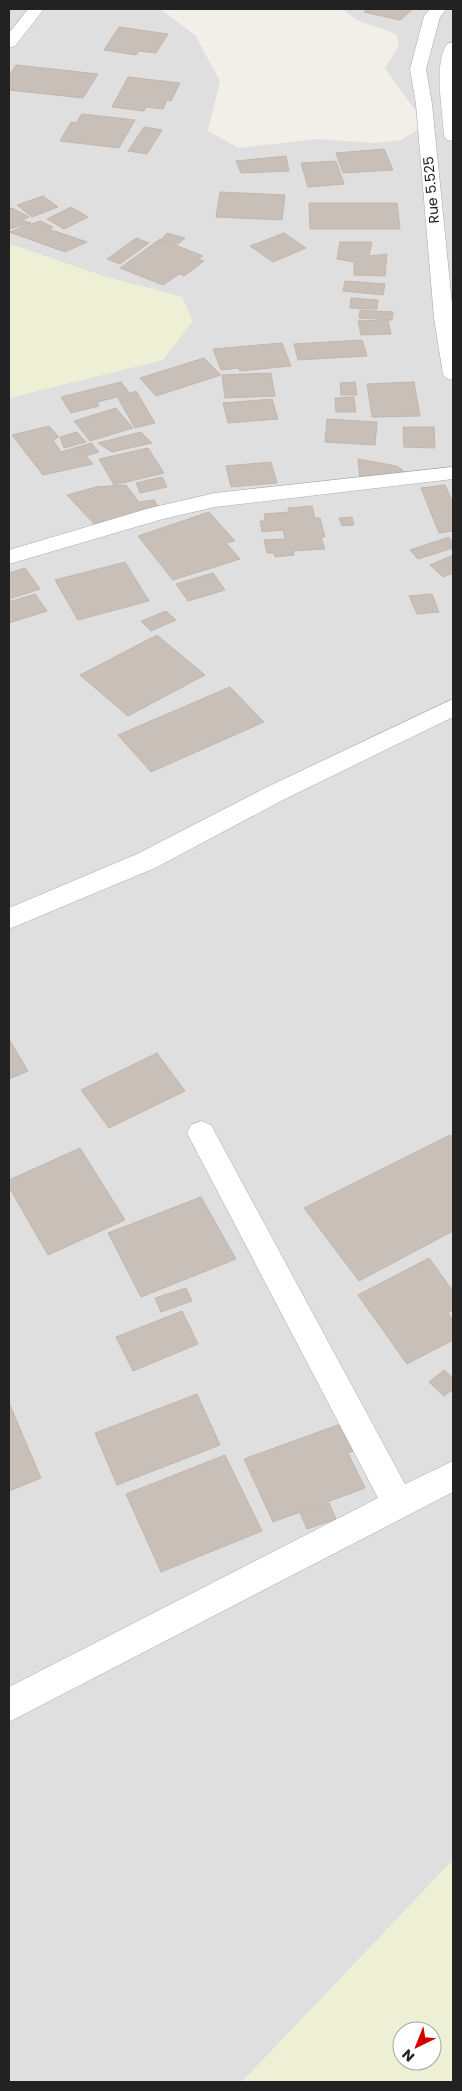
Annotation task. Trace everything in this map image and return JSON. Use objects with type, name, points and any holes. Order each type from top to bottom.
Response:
[{"type":"street","points":[[9,43],[36,9]]},
{"type":"street","name":"Rue 5.525","points":[[438,9],[432,16],[418,69],[424,104],[444,318],[453,374]]},
{"type":"street","points":[[453,48],[448,69],[453,136]]},
{"type":"street","points":[[9,557],[158,513],[214,500],[453,473]]},
{"type":"street","points":[[9,918],[146,861],[274,794],[453,707]]},
{"type":"street","points":[[202,1133],[399,1504]]},
{"type":"street","points":[[9,1705],[453,1476]]},
{"type":"shaded area","points":[[9,9],[160,9],[195,35],[220,81],[208,131],[239,148],[316,139],[376,143],[401,140],[418,130],[419,116],[385,68],[399,46],[396,34],[357,20],[342,9],[453,9],[453,1860],[242,2082],[9,2082],[9,398],[50,387],[100,275],[9,244]]},
{"type":"green space","points":[[9,244],[100,275],[182,297],[193,321],[163,360],[9,398]]},
{"type":"green space","points":[[453,1860],[453,2082],[242,2082]]},
{"type":"building","points":[[367,9],[413,9],[400,20],[364,12]]},
{"type":"building","points":[[119,27],[168,34],[156,53],[139,51],[136,55],[104,50]]},
{"type":"building","points":[[16,65],[98,74],[83,98],[9,90],[9,76]]},
{"type":"building","points":[[128,77],[180,83],[171,101],[167,100],[163,109],[146,107],[144,111],[112,107]]},
{"type":"building","points":[[82,114],[135,120],[119,148],[60,141],[71,122],[76,123]]},
{"type":"building","points":[[144,127],[162,130],[147,154],[128,151]]},
{"type":"building","points":[[384,149],[393,170],[343,173],[336,153]]},
{"type":"building","points":[[286,156],[289,171],[241,173],[236,161]]},
{"type":"building","points":[[336,161],[344,184],[308,187],[301,163]]},
{"type":"building","points":[[220,192],[285,195],[282,220],[216,217]]},
{"type":"building","points":[[43,196],[58,207],[32,217],[17,205]]},
{"type":"building","points":[[309,203],[397,203],[400,229],[310,229]]},
{"type":"building","points":[[71,207],[88,217],[64,229],[47,219]]},
{"type":"building","points":[[12,208],[29,217],[22,220],[31,223],[9,229],[9,209]]},
{"type":"building","points":[[40,221],[53,227],[49,229],[87,242],[65,252],[9,232]]},
{"type":"building","points":[[167,233],[185,238],[178,244],[161,240]]},
{"type":"building","points":[[284,233],[306,248],[273,262],[250,246]]},
{"type":"building","points":[[136,238],[149,243],[120,264],[107,259]]},
{"type":"building","points":[[160,239],[203,256],[198,259],[204,261],[184,276],[179,274],[163,285],[120,268]]},
{"type":"building","points":[[340,242],[372,242],[369,256],[387,254],[385,276],[354,275],[354,262],[337,259]]},
{"type":"building","points":[[345,281],[385,284],[383,295],[343,291]]},
{"type":"building","points":[[351,298],[378,300],[377,309],[350,308]]},
{"type":"building","points":[[360,310],[393,312],[392,320],[359,318]]},
{"type":"building","points":[[388,320],[391,334],[361,335],[358,321]]},
{"type":"building","points":[[362,340],[367,356],[298,360],[294,344]]},
{"type":"building","points":[[282,343],[291,366],[240,371],[238,368],[221,370],[213,349]]},
{"type":"building","points":[[204,358],[221,375],[156,396],[140,378]]},
{"type":"building","points":[[271,373],[275,396],[225,398],[222,375]]},
{"type":"building","points":[[121,382],[130,394],[97,402],[99,406],[71,413],[61,397]]},
{"type":"building","points":[[355,382],[357,395],[341,395],[340,383]]},
{"type":"building","points":[[414,382],[420,416],[372,417],[367,384]]},
{"type":"building","points":[[136,391],[155,423],[135,428],[118,398],[131,395],[130,393]]},
{"type":"building","points":[[354,397],[356,412],[336,412],[335,398]]},
{"type":"building","points":[[272,399],[278,419],[228,423],[223,403]]},
{"type":"building","points":[[116,408],[133,428],[90,441],[74,421]]},
{"type":"building","points":[[327,419],[377,422],[375,445],[325,442]]},
{"type":"building","points":[[49,426],[59,437],[53,440],[61,452],[91,443],[99,452],[86,456],[93,464],[43,475],[12,435]]},
{"type":"building","points":[[403,427],[434,427],[435,448],[404,447]]},
{"type":"building","points":[[77,432],[86,442],[64,448],[60,437]]},
{"type":"building","points":[[141,432],[152,443],[112,452],[98,443]]},
{"type":"building","points":[[148,448],[164,473],[114,485],[99,459]]},
{"type":"building","points":[[358,459],[397,466],[412,478],[360,479]]},
{"type":"building","points":[[271,462],[277,483],[231,487],[226,466]]},
{"type":"building","points":[[162,477],[167,487],[140,493],[136,483]]},
{"type":"building","points":[[126,485],[139,502],[154,500],[159,508],[96,526],[67,495],[96,487]]},
{"type":"building","points":[[445,485],[453,503],[453,531],[439,533],[421,488]]},
{"type":"building","points":[[312,506],[315,518],[320,518],[325,537],[321,537],[325,549],[293,551],[294,555],[275,557],[274,553],[267,553],[264,540],[285,539],[283,530],[262,532],[260,521],[265,521],[264,514],[289,512],[288,508]]},
{"type":"building","points":[[209,512],[235,541],[226,543],[240,559],[173,580],[138,536]]},
{"type":"building","points":[[352,517],[354,525],[342,526],[339,518]]},
{"type":"building","points":[[449,537],[453,542],[453,548],[418,559],[410,550]]},
{"type":"building","points":[[453,555],[453,573],[443,577],[430,565]]},
{"type":"building","points":[[125,562],[149,601],[78,620],[55,580]]},
{"type":"building","points":[[25,568],[40,589],[9,599],[9,573]]},
{"type":"building","points":[[213,573],[225,590],[188,601],[176,584]]},
{"type":"building","points":[[35,594],[47,611],[9,623],[9,602]]},
{"type":"building","points":[[432,594],[439,612],[417,614],[409,596]]},
{"type":"building","points":[[166,611],[176,620],[151,631],[141,621]]},
{"type":"building","points":[[157,635],[205,675],[128,716],[80,675]]},
{"type":"building","points":[[230,687],[264,722],[151,772],[118,735]]},
{"type":"building","points":[[9,1039],[28,1071],[9,1079]]},
{"type":"building","points":[[157,1053],[185,1091],[109,1128],[81,1090]]},
{"type":"building","points":[[450,1135],[453,1139],[453,1231],[359,1281],[304,1208]]},
{"type":"building","points":[[80,1148],[125,1220],[48,1255],[9,1187],[9,1180]]},
{"type":"building","points":[[201,1197],[236,1259],[141,1297],[108,1233]]},
{"type":"building","points":[[429,1258],[453,1291],[453,1310],[448,1313],[453,1321],[453,1340],[407,1364],[358,1295]]},
{"type":"building","points":[[186,1288],[192,1301],[161,1312],[155,1298]]},
{"type":"building","points":[[182,1311],[198,1344],[133,1371],[116,1337]]},
{"type":"building","points":[[444,1370],[453,1378],[453,1389],[444,1396],[429,1382]]},
{"type":"building","points":[[197,1394],[220,1445],[117,1485],[95,1433]]},
{"type":"building","points":[[9,1403],[41,1478],[9,1491]]},
{"type":"building","points":[[346,1422],[359,1449],[348,1453],[365,1488],[273,1522],[244,1459]]},
{"type":"building","points":[[225,1455],[262,1531],[161,1572],[126,1494]]},
{"type":"building","points":[[329,1503],[336,1519],[307,1529],[300,1513]]}]
